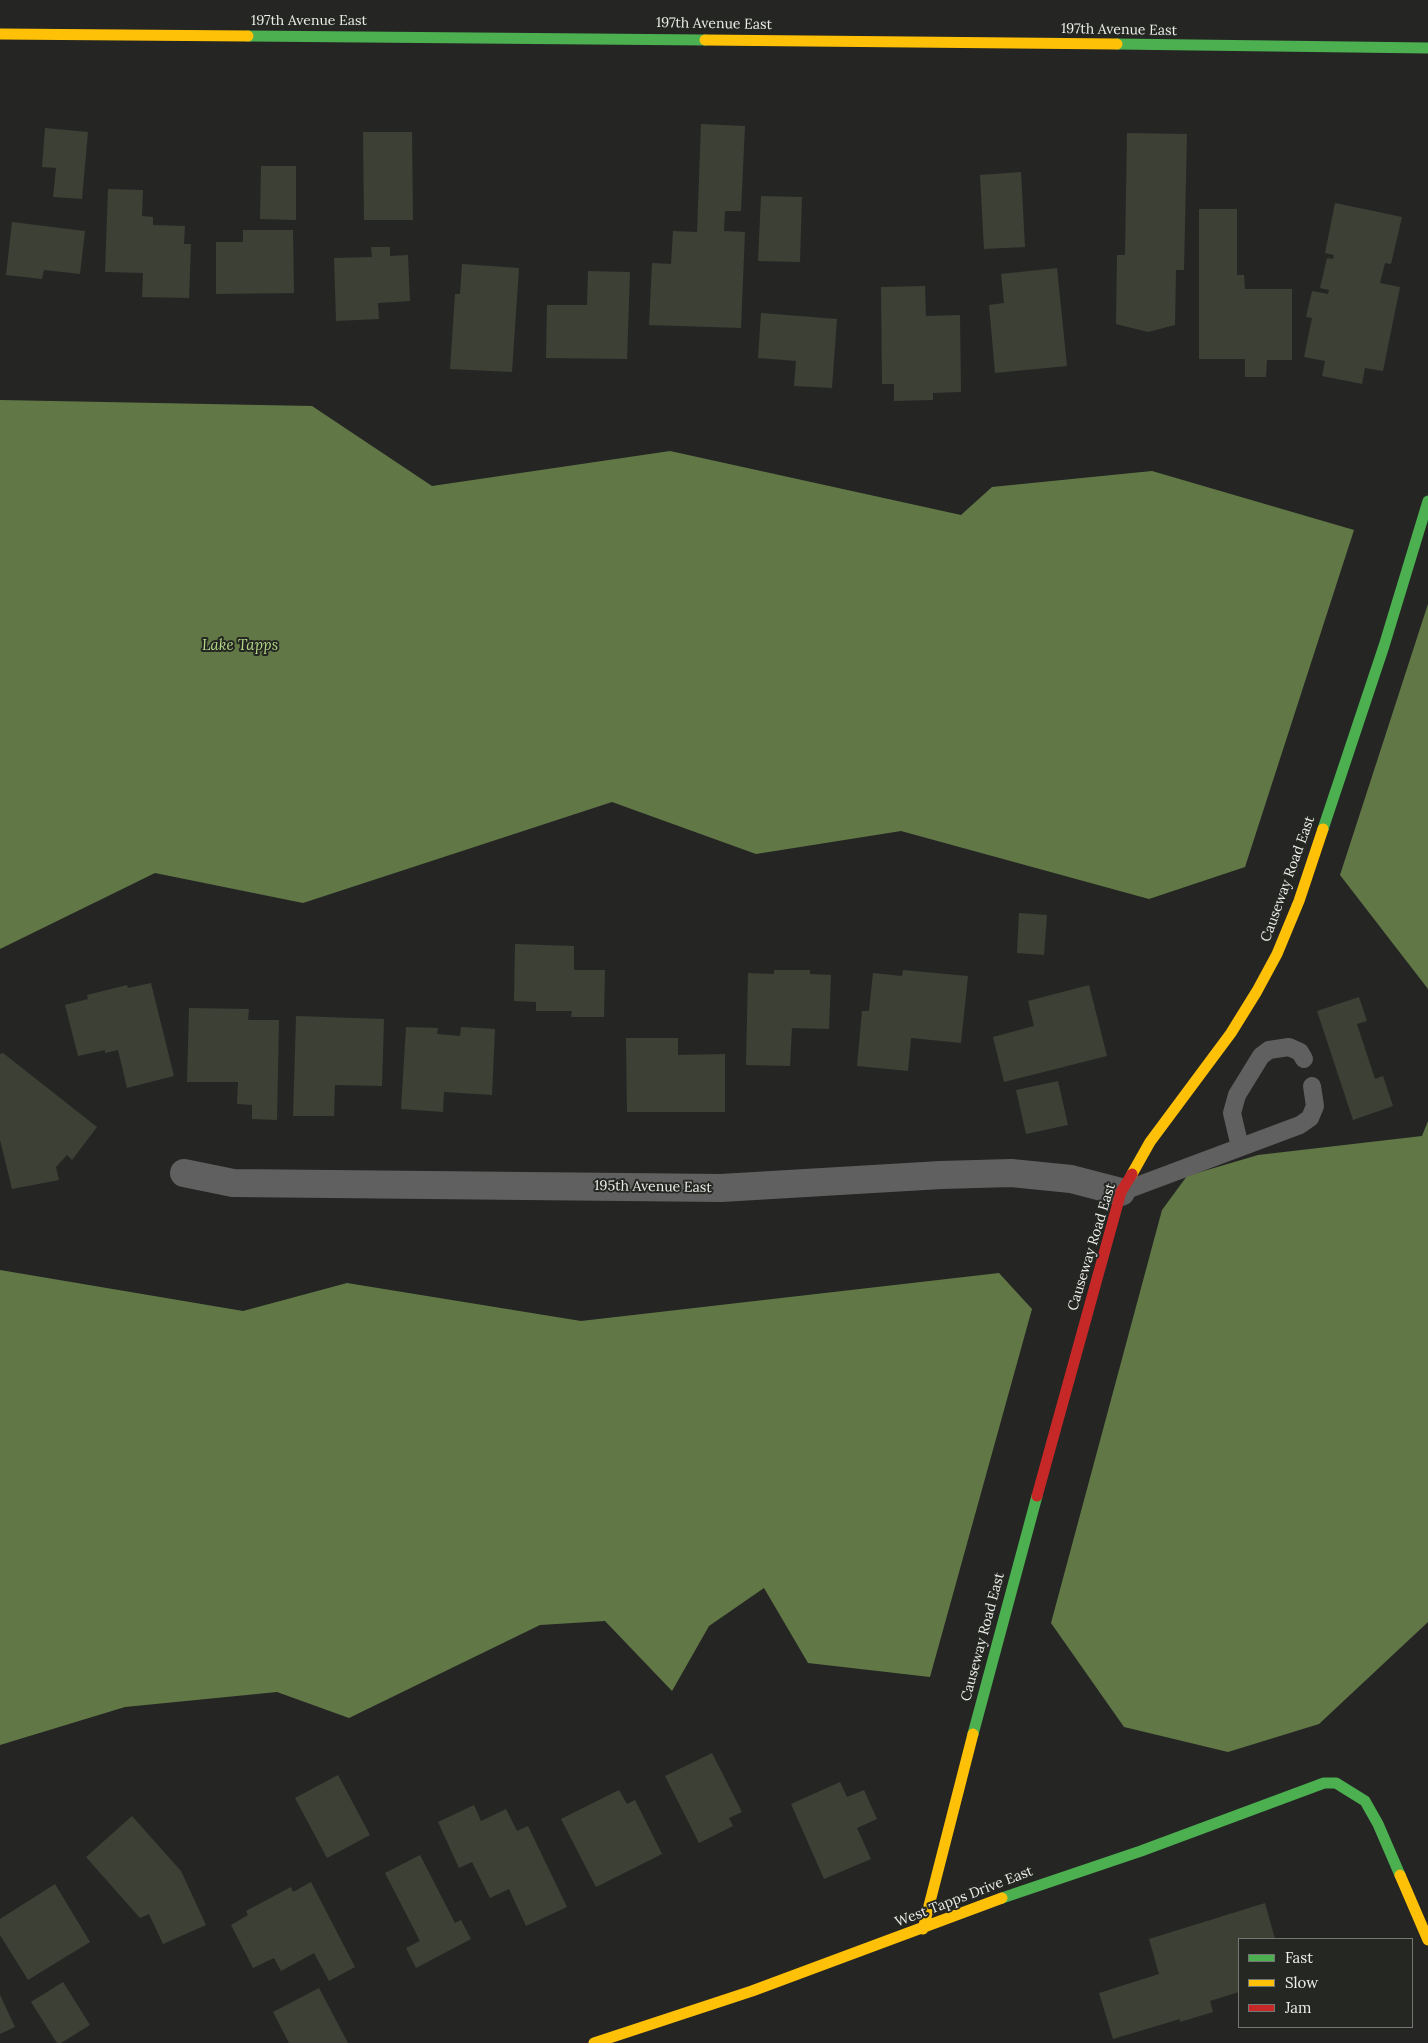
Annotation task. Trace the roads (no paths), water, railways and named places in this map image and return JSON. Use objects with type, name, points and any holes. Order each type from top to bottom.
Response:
[{"type":"street","name":"197th Avenue East","points":[[0,34],[600,38],[1428,48]]},
{"type":"street","name":"Causeway Road East","points":[[923,1929],[999,1631],[1121,1192],[1150,1142],[1230,1033],[1257,991],[1277,954],[1302,892],[1384,646],[1428,501]]},
{"type":"street","name":"195th Avenue East","points":[[184,1173],[233,1183],[721,1188],[941,1175],[1011,1173],[1071,1179],[1121,1192]]},
{"type":"street","name":"West Tapps Drive East","points":[[594,2043],[752,1991],[1029,1888],[1141,1850],[1324,1783],[1336,1783],[1364,1801],[1378,1824],[1428,1940]]},
{"type":"lane","points":[[1240,1147],[1232,1113],[1237,1095],[1261,1056],[1269,1050],[1289,1047],[1300,1052],[1304,1059]]},
{"type":"lane","points":[[1121,1192],[1300,1125],[1310,1118],[1315,1106],[1312,1086]]},
{"type":"water","name":"Lake Tapps","points":[[0,400],[312,406],[432,486],[670,451],[961,515],[992,487],[1152,471],[1354,530],[1245,867],[1149,899],[901,831],[756,854],[612,802],[303,903],[155,873],[0,949]]},
{"type":"water","points":[[1428,604],[1428,989],[1340,875]]},
{"type":"water","points":[[1428,1121],[1428,1622],[1319,1724],[1228,1752],[1124,1727],[1051,1623],[1162,1210],[1187,1176],[1258,1155],[1422,1136]]},
{"type":"water","points":[[0,1270],[243,1311],[347,1283],[581,1321],[999,1273],[1032,1309],[930,1677],[808,1663],[764,1588],[709,1626],[672,1691],[605,1621],[540,1625],[349,1718],[277,1692],[125,1707],[0,1745]]}]
